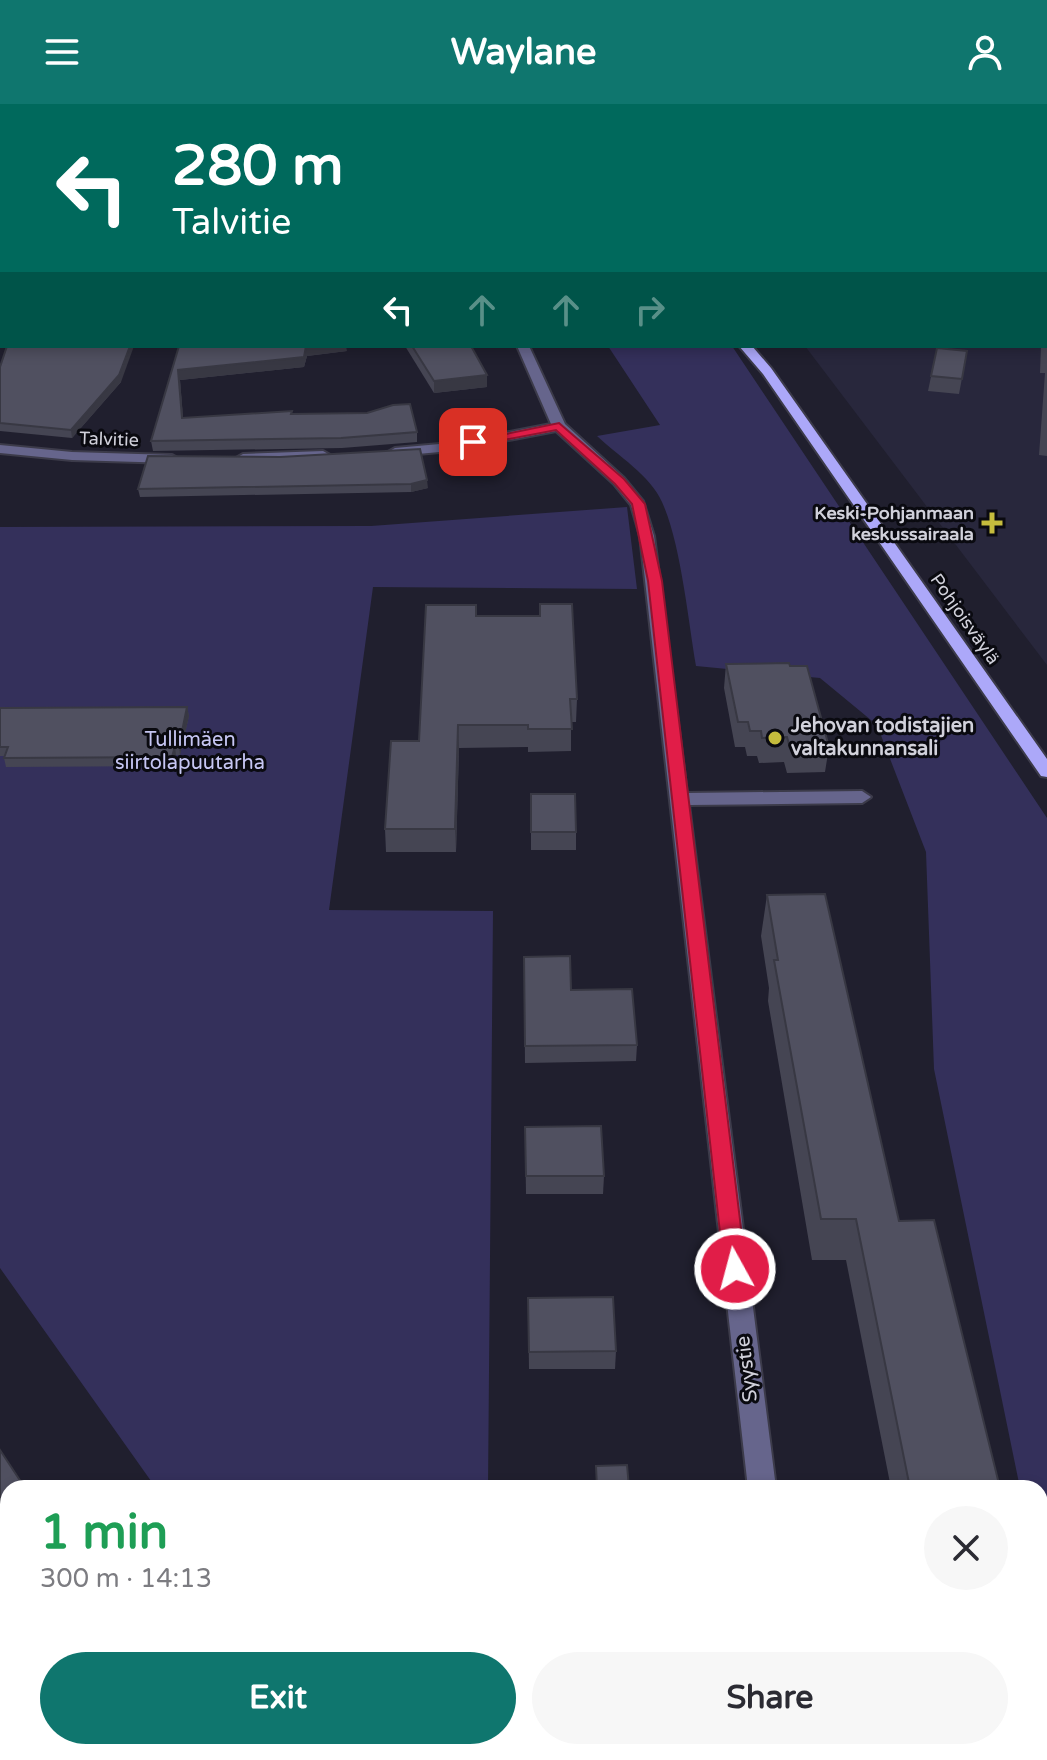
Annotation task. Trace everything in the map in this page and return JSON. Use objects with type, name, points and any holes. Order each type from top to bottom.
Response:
[{"type":"main road","name":"Pohjoisväylä","points":[[747,348],[767,371]]},
{"type":"main road","name":"Pohjoisväylä","points":[[754,348],[767,371],[1047,772]]},
{"type":"street","points":[[374,453],[451,447],[559,426],[524,348]]},
{"type":"street","name":"Syystie","points":[[559,426],[619,481],[638,504],[655,581],[761,1480]]},
{"type":"street","name":"Talvitie","points":[[0,449],[72,456],[188,459]]},
{"type":"street","points":[[231,458],[342,455]]},
{"type":"street","points":[[679,799],[862,797]]},
{"type":"shaded area","name":"Keski-Pohjanmaan keskussairaala","points":[[807,348],[1047,348],[1047,665]]},
{"type":"green space","points":[[609,348],[733,348],[1047,818],[1047,1480],[1018,1480],[934,1069],[926,852],[877,725],[820,678],[696,666],[679,560],[662,502],[650,483],[597,436],[660,425]]},
{"type":"green space","name":"Tullimäen siirtolapuutarha","points":[[627,507],[637,589],[373,587],[329,910],[493,911],[488,1480],[150,1480],[0,1268],[0,527],[371,526]]},
{"type":"building","points":[[6,348],[129,348],[119,375],[71,430],[0,423],[0,367]]},
{"type":"building","points":[[178,348],[306,348],[304,357],[178,370],[182,418],[292,411],[291,414],[367,413],[393,405],[410,404],[417,432],[341,438],[151,441]]},
{"type":"building","points":[[413,348],[472,348],[487,375],[434,381]]},
{"type":"building","points":[[937,348],[967,351],[962,379],[931,376]]},
{"type":"building","points":[[420,449],[427,480],[411,484],[138,489],[148,456],[280,457]]},
{"type":"building","points":[[540,604],[572,604],[577,699],[570,699],[572,729],[528,729],[528,725],[458,725],[455,829],[385,829],[391,741],[419,741],[426,605],[476,605],[476,616],[540,616]]},
{"type":"building","points":[[789,663],[790,666],[807,666],[829,747],[790,748],[787,737],[762,738],[761,731],[750,731],[748,722],[738,722],[726,664]]},
{"type":"building","points":[[187,707],[179,746],[175,746],[172,757],[4,758],[8,747],[0,747],[0,708]]},
{"type":"building","points":[[531,794],[575,794],[576,832],[531,832]]},
{"type":"building","points":[[825,894],[899,1221],[934,1220],[998,1480],[908,1480],[856,1219],[821,1219],[774,960],[778,960],[767,895]]},
{"type":"building","points":[[570,956],[571,990],[632,989],[637,1045],[525,1046],[524,957]]},
{"type":"building","points":[[601,1126],[604,1176],[526,1176],[525,1127]]},
{"type":"building","points":[[613,1297],[616,1351],[529,1352],[528,1298]]},
{"type":"building","points":[[0,1450],[20,1480],[0,1480]]},
{"type":"building","points":[[627,1465],[628,1480],[597,1480],[596,1466]]},
{"type":"place","name":"Keski-Pohjanmaan keskussairaala","points":[[992,523]]},
{"type":"place","name":"Jehovan todistajien valtakunnansali","points":[[775,738]]},
{"type":"route","points":[[473,442],[559,426],[619,481],[638,504],[655,581],[735,1269]]}]
